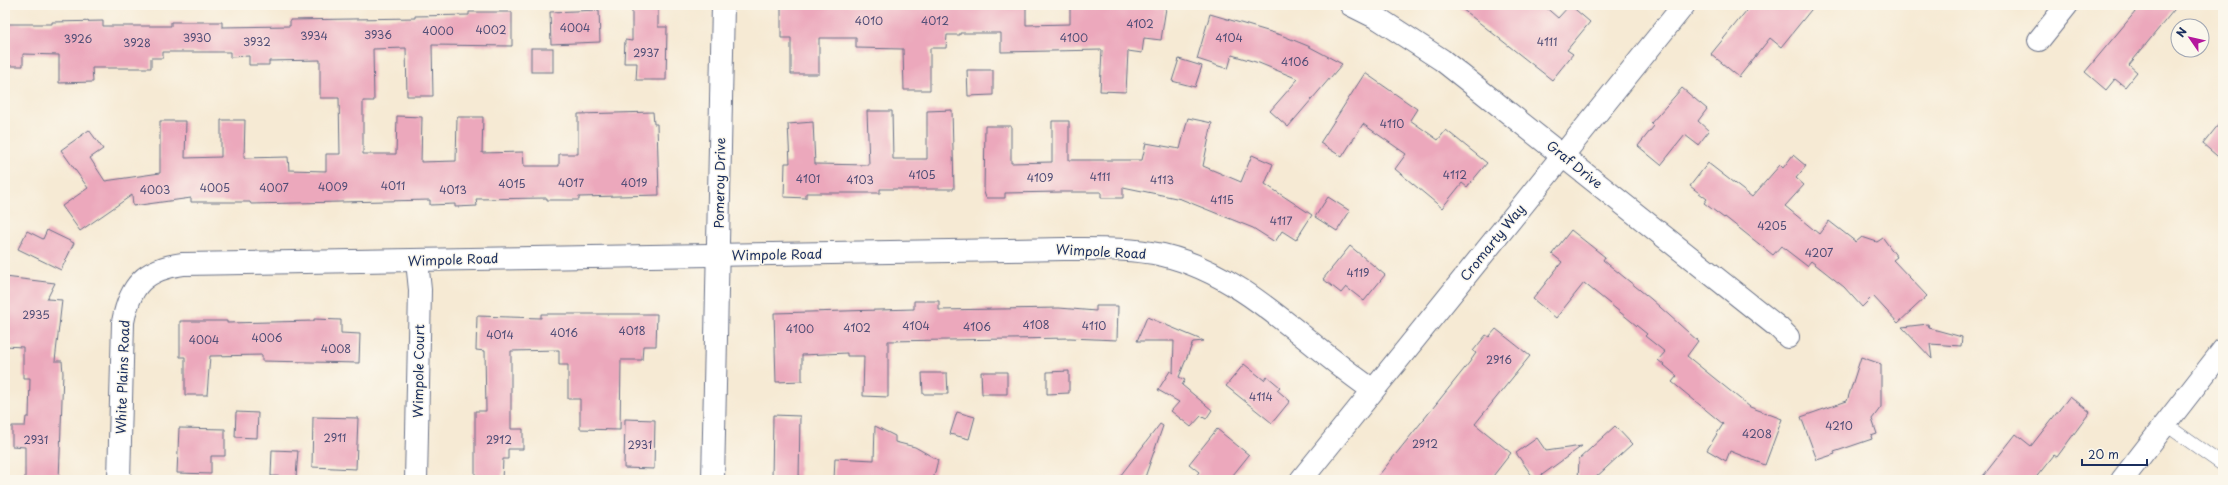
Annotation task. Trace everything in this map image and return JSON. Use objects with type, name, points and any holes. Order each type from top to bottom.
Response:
[{"type":"street","name":"Pomeroy Drive","points":[[713,480],[723,5]]},
{"type":"street","name":"Graf Drive","points":[[1351,5],[1379,19],[1442,60],[1562,154],[1779,328],[1788,337]]},
{"type":"street","name":"Cromarty Way","points":[[1301,480],[1562,154],[1684,5]]},
{"type":"street","points":[[2039,40],[2067,5]]},
{"type":"street","name":"Wimpole Road","points":[[142,279],[166,266],[183,264],[417,261],[481,258],[718,254],[1064,249],[1134,250],[1163,255],[1209,271],[1252,296],[1373,390]]},
{"type":"street","name":"Wimpole Court","points":[[416,480],[420,290],[417,261]]},
{"type":"street","name":"White Plains Road","points":[[119,480],[123,322],[127,301],[142,279]]},
{"type":"street","points":[[2122,480],[2223,350]]},
{"type":"lane","points":[[2165,424],[2223,465]]},
{"type":"building","points":[[781,5],[1026,5],[1026,25],[1070,24],[1070,5],[1142,5],[1166,8],[1161,40],[1144,38],[1142,53],[1128,51],[1126,92],[1100,91],[1102,50],[1001,52],[1001,33],[960,33],[960,35],[947,35],[946,48],[930,48],[930,90],[904,90],[903,49],[856,48],[856,38],[819,38],[819,74],[791,74],[791,38],[781,38]]},
{"type":"building","points":[[1457,5],[1543,5],[1558,18],[1570,5],[1590,22],[1567,50],[1573,54],[1552,80]]},
{"type":"building","points":[[1751,5],[1815,5],[1781,47],[1770,38],[1739,77],[1711,54]]},
{"type":"building","points":[[2141,5],[2178,5],[2129,65],[2137,72],[2125,87],[2115,79],[2106,90],[2085,72]]},
{"type":"building","points":[[632,6],[658,7],[658,27],[667,27],[666,80],[636,80],[637,63],[624,63],[625,40],[632,41]]},
{"type":"building","points":[[599,10],[600,42],[551,44],[550,12]]},
{"type":"building","points":[[469,12],[512,12],[512,46],[432,45],[433,96],[407,96],[406,48],[373,49],[374,101],[363,101],[363,154],[396,154],[397,116],[422,117],[421,162],[456,161],[457,117],[483,117],[482,153],[523,152],[524,166],[559,166],[559,154],[578,154],[578,114],[653,112],[654,124],[657,124],[659,195],[579,197],[579,200],[547,200],[547,198],[476,199],[477,206],[455,207],[455,204],[430,205],[430,200],[251,204],[250,202],[191,202],[191,198],[133,206],[132,195],[80,231],[62,206],[88,188],[61,150],[89,130],[103,149],[90,158],[105,181],[160,173],[160,121],[186,121],[185,158],[221,157],[221,120],[245,120],[244,158],[288,157],[289,170],[326,171],[326,154],[340,154],[339,98],[320,98],[320,60],[269,61],[269,65],[249,65],[249,56],[230,57],[230,52],[163,52],[163,58],[151,58],[151,68],[92,68],[93,82],[59,83],[59,55],[23,54],[23,66],[5,66],[5,24],[52,24],[52,22],[103,21],[103,26],[171,26],[171,22],[222,22],[222,27],[290,26],[290,20],[415,18],[415,16],[469,15]]},
{"type":"building","points":[[1210,14],[1281,35],[1308,46],[1342,64],[1288,127],[1270,111],[1298,79],[1259,63],[1232,55],[1228,69],[1197,59]]},
{"type":"building","points":[[531,48],[553,48],[553,72],[531,72]]},
{"type":"building","points":[[1179,59],[1202,66],[1195,87],[1172,81]]},
{"type":"building","points":[[967,70],[993,70],[993,95],[968,96]]},
{"type":"building","points":[[1365,73],[1417,109],[1410,120],[1438,140],[1446,130],[1487,163],[1467,187],[1462,183],[1442,208],[1395,169],[1406,154],[1363,124],[1342,157],[1320,143]]},
{"type":"building","points":[[1682,88],[1707,109],[1698,121],[1709,131],[1698,145],[1685,135],[1661,165],[1638,146],[1654,126],[1651,123]]},
{"type":"building","points":[[952,110],[954,189],[880,189],[880,193],[806,193],[806,198],[784,197],[785,163],[790,163],[788,124],[813,122],[815,164],[869,165],[867,111],[892,111],[893,159],[927,159],[927,111]]},
{"type":"building","points":[[1188,118],[1212,123],[1203,166],[1241,182],[1252,155],[1273,164],[1265,184],[1312,215],[1296,240],[1282,231],[1275,242],[1253,228],[1181,199],[1123,187],[1123,198],[1101,198],[1101,192],[1060,192],[1005,193],[1005,198],[986,198],[984,192],[985,126],[1011,126],[1011,163],[1052,162],[1052,121],[1069,121],[1069,160],[1142,160],[1146,143],[1180,149]]},
{"type":"building","points":[[2223,119],[2223,161],[2203,144]]},
{"type":"building","points":[[1793,155],[1806,166],[1796,178],[1804,185],[1785,206],[1819,234],[1829,221],[1856,242],[1862,237],[1877,242],[1883,238],[1897,257],[1893,260],[1927,296],[1898,323],[1873,296],[1862,307],[1844,287],[1811,261],[1807,266],[1781,246],[1773,255],[1725,217],[1724,218],[1704,203],[1707,199],[1690,186],[1708,163],[1752,197],[1780,165],[1783,168]]},
{"type":"building","points":[[1328,197],[1350,211],[1337,231],[1315,217]]},
{"type":"building","points":[[47,230],[74,243],[61,270],[18,249],[27,231],[43,239]]},
{"type":"building","points":[[1571,230],[1605,257],[1603,260],[1651,299],[1698,341],[1687,356],[1750,407],[1782,419],[1765,465],[1730,451],[1726,461],[1707,450],[1723,424],[1672,382],[1677,376],[1658,360],[1665,352],[1645,336],[1647,334],[1584,283],[1556,318],[1533,299],[1562,262],[1552,254]]},
{"type":"building","points":[[1350,246],[1385,275],[1364,301],[1346,287],[1341,293],[1323,279]]},
{"type":"building","points":[[5,277],[55,283],[47,299],[62,300],[55,361],[62,361],[63,373],[59,480],[25,480],[25,447],[12,446],[12,426],[25,426],[26,417],[29,417],[30,378],[23,378],[23,347],[5,346]]},
{"type":"building","points":[[914,301],[939,301],[939,310],[1059,308],[1096,311],[1096,306],[1118,306],[1117,340],[1070,338],[888,341],[888,397],[863,396],[864,356],[847,356],[847,353],[802,355],[802,381],[776,382],[774,313],[914,309]]},
{"type":"building","points":[[541,314],[657,314],[656,346],[643,346],[642,360],[621,360],[620,430],[580,429],[580,399],[568,399],[568,365],[559,365],[559,350],[511,351],[511,429],[523,429],[523,449],[508,449],[508,459],[503,459],[502,480],[475,480],[475,411],[486,411],[485,351],[476,350],[477,316],[541,318]]},
{"type":"building","points":[[1147,317],[1204,341],[1193,342],[1179,377],[1185,380],[1182,385],[1212,410],[1206,419],[1201,416],[1191,427],[1171,411],[1179,402],[1158,390],[1170,371],[1173,373],[1174,341],[1137,341]]},
{"type":"building","points":[[314,319],[341,320],[341,333],[360,334],[359,363],[262,361],[262,355],[210,356],[207,395],[185,395],[185,357],[180,357],[180,321],[227,321],[227,323],[314,321]]},
{"type":"building","points":[[1928,324],[1929,328],[1962,337],[1961,346],[1930,344],[1932,359],[1902,327]]},
{"type":"building","points":[[1496,329],[1530,356],[1475,424],[1511,453],[1490,480],[1375,480],[1469,363],[1476,353],[1473,351],[1486,335],[1489,337]]},
{"type":"building","points":[[1861,357],[1881,364],[1881,407],[1872,419],[1877,434],[1871,436],[1872,439],[1834,452],[1835,454],[1817,460],[1801,417],[1847,401]]},
{"type":"building","points":[[1244,364],[1264,380],[1267,376],[1280,387],[1277,390],[1290,401],[1272,423],[1226,386]]},
{"type":"building","points":[[1069,371],[1069,393],[1047,394],[1047,372]]},
{"type":"building","points":[[981,372],[1007,372],[1007,394],[982,394]]},
{"type":"building","points":[[922,373],[947,373],[948,394],[923,394]]},
{"type":"building","points":[[2070,396],[2090,412],[2057,457],[2054,455],[2034,480],[1980,480],[2016,434],[2031,446]]},
{"type":"building","points":[[236,412],[258,413],[257,438],[235,437]]},
{"type":"building","points":[[957,412],[975,417],[969,439],[950,434]]},
{"type":"building","points":[[773,415],[800,416],[799,480],[772,480]]},
{"type":"building","points":[[313,417],[358,418],[356,469],[312,467]]},
{"type":"building","points":[[625,419],[655,420],[654,469],[624,468]]},
{"type":"building","points":[[1160,424],[1163,426],[1144,480],[1117,480]]},
{"type":"building","points":[[875,426],[895,436],[895,442],[915,447],[938,460],[933,480],[834,480],[835,458],[874,460]]},
{"type":"building","points":[[1615,426],[1632,444],[1593,480],[1578,480],[1579,459]]},
{"type":"building","points":[[179,428],[225,429],[225,456],[211,456],[211,474],[177,473]]},
{"type":"building","points":[[1217,429],[1249,455],[1229,480],[1193,480],[1199,472],[1189,464]]},
{"type":"building","points":[[1537,438],[1546,451],[1582,446],[1535,480],[1516,453]]},
{"type":"building","points":[[272,450],[298,451],[296,477],[271,476]]}]
